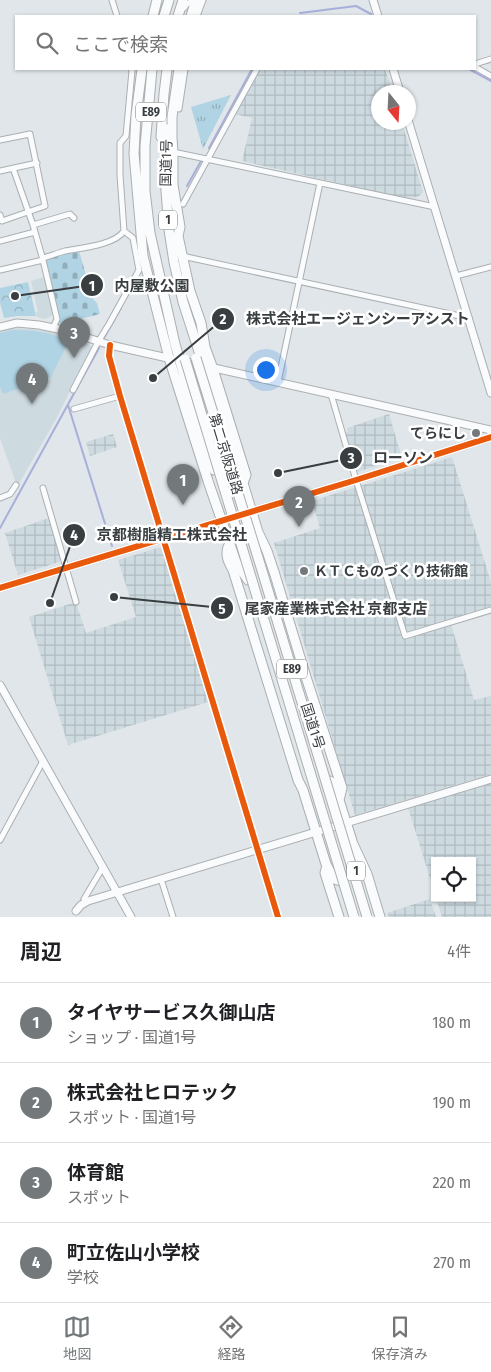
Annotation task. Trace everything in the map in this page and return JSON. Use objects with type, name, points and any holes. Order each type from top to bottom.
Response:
[{"type":"highway","points":[[153,15],[157,0]]},
{"type":"highway","points":[[165,15],[170,0]]},
{"type":"highway","points":[[191,15],[195,0]]},
{"type":"highway","points":[[142,70],[136,115],[134,154],[143,256],[169,358],[208,481],[225,519],[229,545],[236,562],[248,580]]},
{"type":"highway","name":"国道1号","points":[[154,70],[144,146],[145,192],[150,233],[160,280],[193,407],[213,466],[225,519],[248,580],[308,776],[320,830],[341,881],[353,917]]},
{"type":"highway","name":"第二京阪道路","points":[[154,70],[148,155],[150,191],[153,221],[166,287],[188,368],[353,917]]},
{"type":"highway","name":"第二京阪道路","points":[[167,70],[161,132],[160,172],[165,225],[177,291],[367,917]]},
{"type":"highway","name":"国道1号","points":[[173,70],[164,165],[169,230],[183,302],[209,368],[232,458],[249,513],[262,568],[344,824],[371,917]]},
{"type":"highway","points":[[178,236],[180,227],[173,185],[172,117],[180,70]]},
{"type":"highway","points":[[164,165],[168,194],[174,208],[182,256],[190,291],[201,323],[209,368],[246,475],[243,483]]},
{"type":"highway","points":[[152,296],[160,280]]},
{"type":"highway","points":[[183,302],[195,322],[205,347]]},
{"type":"highway","points":[[232,458],[243,483],[249,513],[267,551],[342,788],[339,800]]},
{"type":"highway","points":[[208,481],[209,473],[213,466]]},
{"type":"highway","points":[[229,545],[226,553],[233,570],[298,780],[320,830],[326,873],[339,917]]},
{"type":"highway","points":[[262,568],[267,551]]},
{"type":"highway","points":[[303,790],[308,776]]},
{"type":"highway","points":[[330,781],[339,800],[344,824],[367,874],[380,917]]},
{"type":"highway","points":[[360,858],[358,866],[360,881]]},
{"type":"highway","points":[[326,864],[334,879],[341,881]]},
{"type":"street","points":[[112,0],[117,15]]},
{"type":"street","points":[[184,6],[195,0]]},
{"type":"street","points":[[198,15],[203,0]]},
{"type":"street","points":[[373,0],[378,15]]},
{"type":"street","points":[[476,66],[491,59]]},
{"type":"street","points":[[476,67],[491,76]]},
{"type":"street","points":[[0,270],[67,251],[78,250],[121,236],[124,231],[120,142],[126,136],[131,70]]},
{"type":"street","points":[[180,109],[185,70]]},
{"type":"street","points":[[183,204],[256,70]]},
{"type":"street","points":[[393,70],[398,85]]},
{"type":"street","points":[[411,130],[491,393]]},
{"type":"street","points":[[0,140],[30,134],[45,206],[1,222],[0,215]]},
{"type":"street","points":[[173,152],[435,207]]},
{"type":"street","points":[[0,171],[36,163]]},
{"type":"street","points":[[13,168],[43,259],[56,319],[53,328]]},
{"type":"street","points":[[278,382],[320,183]]},
{"type":"street","points":[[33,225],[70,214],[74,218]]},
{"type":"street","points":[[73,390],[139,270],[133,238],[124,231]]},
{"type":"street","points":[[0,241],[35,232]]},
{"type":"street","points":[[182,256],[469,318]]},
{"type":"street","points":[[456,276],[491,267]]},
{"type":"street","points":[[0,327],[16,323],[39,325],[98,342],[209,368],[491,430]]},
{"type":"street","points":[[110,345],[109,356],[120,396],[278,917]]},
{"type":"street","points":[[330,394],[405,636],[491,610]]},
{"type":"street","points":[[74,409],[120,396]]},
{"type":"street","points":[[0,588],[249,513],[491,437]]},
{"type":"street","points":[[0,498],[10,494],[16,485]]},
{"type":"street","points":[[43,488],[76,602]]},
{"type":"street","points":[[0,685],[131,917]]},
{"type":"street","points":[[0,840],[43,762]]},
{"type":"street","points":[[74,914],[80,905],[88,901],[491,779]]},
{"type":"street","points":[[84,900],[103,867]]},
{"type":"street","points":[[161,879],[173,917]]},
{"type":"shaded area","points":[[259,70],[385,70],[391,85],[371,85],[371,130],[404,130],[423,192],[418,197],[404,198],[242,161],[252,118],[235,114]]},
{"type":"shaded area","points":[[45,277],[53,314],[44,319],[37,317],[36,312],[38,312],[31,281]]},
{"type":"shaded area","points":[[13,328],[52,332],[89,344],[92,348],[72,384],[56,419],[18,485],[14,483],[15,480],[0,438],[0,331]]},
{"type":"shaded area","points":[[389,414],[402,458],[357,472],[344,433],[348,432],[347,428]]},
{"type":"shaded area","points":[[113,434],[117,447],[90,456],[86,442]]},
{"type":"shaded area","points":[[452,457],[491,582],[491,608],[406,634],[360,486]]},
{"type":"shaded area","points":[[356,487],[402,639],[451,624],[474,700],[491,696],[491,774],[355,815],[274,543],[320,528],[312,501]]},
{"type":"shaded area","points":[[49,518],[62,558],[59,562],[18,575],[5,533]]},
{"type":"shaded area","points":[[161,547],[208,702],[68,745],[29,617],[76,602],[86,633],[136,617],[118,560]]},
{"type":"shaded area","points":[[491,782],[491,917],[442,917],[437,902],[476,902],[476,857],[431,857],[431,881],[408,808]]},
{"type":"shaded area","points":[[430,899],[436,917],[389,917],[387,913]]},
{"type":"green space","points":[[231,95],[203,149],[191,107]]},
{"type":"green space","points":[[79,251],[93,299],[97,303],[100,314],[60,324],[46,258]]},
{"type":"green space","points":[[28,282],[36,316],[4,318],[0,303],[0,288]]},
{"type":"green space","points":[[12,330],[41,332],[69,341],[51,377],[3,394],[0,387],[0,333]]},
{"type":"waterway","points":[[300,13],[356,6],[371,14]]},
{"type":"waterway","points":[[209,148],[251,70]]},
{"type":"waterway","points":[[471,70],[491,81]]},
{"type":"waterway","points":[[187,186],[201,161]]},
{"type":"waterway","points":[[104,338],[121,308]]},
{"type":"waterway","points":[[0,528],[99,348]]},
{"type":"waterway","points":[[68,405],[112,546]]},
{"type":"cycle path","points":[[110,345],[109,356],[120,396],[278,917]]},
{"type":"cycle path","points":[[0,588],[491,437]]},
{"type":"place","name":"内屋敷公園","points":[[15,296]]},
{"type":"place","name":"体育館","points":[[74,358]]},
{"type":"place","name":"株式会社エージェンシーアシスト","points":[[153,378]]},
{"type":"place","name":"町立佐山小学校","points":[[32,404]]},
{"type":"place","name":"てらにし","points":[[476,433]]},
{"type":"place","name":"ローソン","points":[[278,473]]},
{"type":"place","name":"タイヤサービス久御山店","points":[[183,505]]},
{"type":"place","name":"株式会社ヒロテック","points":[[299,527]]},
{"type":"place","name":"ＫＴＣものづくり技術館","points":[[304,571]]},
{"type":"place","name":"尾家産業株式会社 京都支店","points":[[114,597]]},
{"type":"place","name":"京都樹脂精工株式会社","points":[[50,603]]}]
